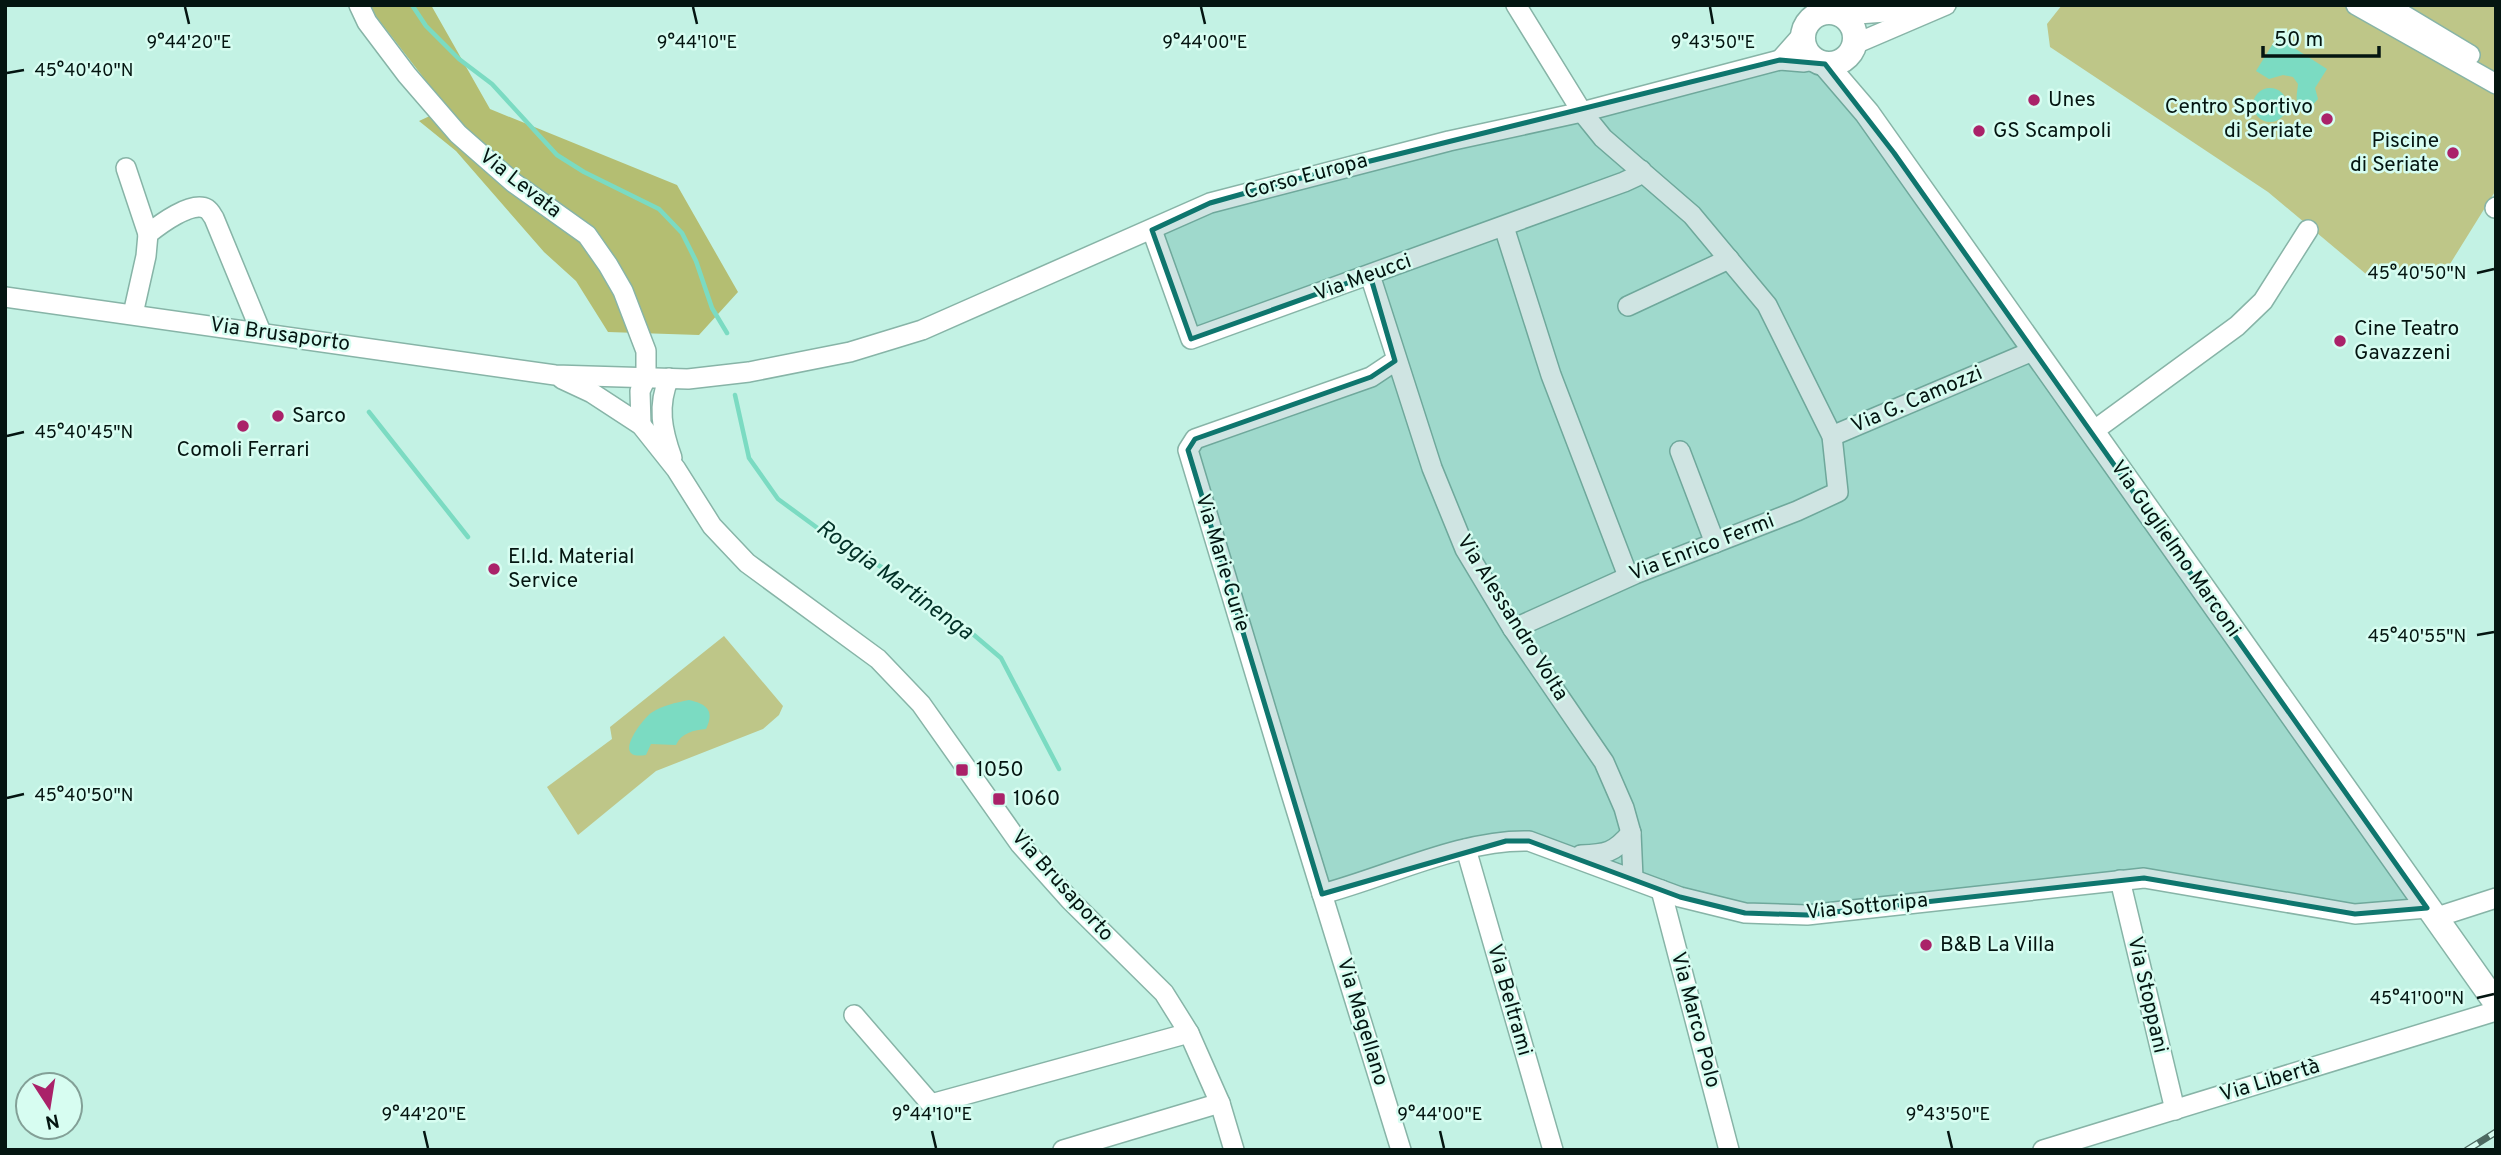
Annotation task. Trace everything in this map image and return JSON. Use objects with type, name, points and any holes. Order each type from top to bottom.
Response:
[{"type":"main road","points":[[1820,62],[1806,51],[1815,16],[1854,29],[1854,95]]},
{"type":"main road","name":"Corso Europa","points":[[1820,62],[1841,61],[1853,48]]},
{"type":"main road","name":"Via Guglielmo Marconi","points":[[1820,62],[1854,95],[2496,1003]]},
{"type":"street","name":"Via Levata","points":[[359,5],[367,22],[407,75],[458,134],[514,183],[587,235],[623,291],[643,337],[646,378]]},
{"type":"street","name":"Via G. Camozzi","points":[[1516,5],[1582,112],[1602,138],[1692,215],[1767,305],[1832,436],[2035,350]]},
{"type":"street","points":[[1780,60],[1815,16],[1886,12],[1915,5]]},
{"type":"street","name":"Corso Europa","points":[[1853,48],[1946,5]]},
{"type":"street","points":[[2356,5],[2496,84]]},
{"type":"street","points":[[2387,5],[2496,70]]},
{"type":"street","name":"Corso Europa","points":[[850,352],[922,330],[1210,203],[1448,141],[1582,112],[1780,60],[1820,62]]},
{"type":"street","points":[[126,167],[148,234],[133,314]]},
{"type":"street","name":"Via Meucci","points":[[1153,230],[1191,340],[1624,183],[1637,176],[1641,170]]},
{"type":"street","points":[[148,234],[173,215],[197,206],[207,209],[214,218],[261,332]]},
{"type":"street","points":[[1504,227],[1551,375],[1628,576]]},
{"type":"street","points":[[2092,432],[2237,326],[2263,301],[2308,230]]},
{"type":"street","points":[[1628,306],[1729,259]]},
{"type":"street","name":"Via Alessandro Volta","points":[[1370,275],[1395,361],[1432,468],[1465,549],[1513,629],[1604,762],[1624,808],[1631,833],[1633,878]]},
{"type":"street","name":"Via Brusaporto","points":[[5,297],[555,375],[688,379],[749,372],[850,352]]},
{"type":"street","name":"Via Marie Curie","points":[[1322,894],[1188,450],[1195,439],[1371,377],[1395,361]]},
{"type":"street","name":"Via Brusaporto","points":[[555,375],[592,393],[641,425],[676,469],[712,526],[747,563],[878,659],[921,704],[1020,844],[1070,900],[1164,993],[1189,1033],[1220,1103],[1234,1150]]},
{"type":"street","points":[[641,425],[640,391],[646,378]]},
{"type":"street","name":"Via Brusaporto","points":[[669,378],[660,411],[666,441],[676,469]]},
{"type":"street","name":"Via Enrico Fermi","points":[[1513,629],[1628,576],[1838,492],[1832,436]]},
{"type":"street","points":[[1680,452],[1715,543]]},
{"type":"street","points":[[1573,856],[1613,851],[1631,833]]},
{"type":"street","name":"Via Sottoripa","points":[[1322,894],[1466,849],[1506,841],[1529,842],[1681,897],[1745,913],[1807,915],[2144,878],[2355,914],[2431,913],[2496,898]]},
{"type":"street","name":"Via Beltrami","points":[[1466,849],[1553,1150]]},
{"type":"street","name":"Via Stoppani","points":[[2120,880],[2175,1110]]},
{"type":"street","name":"Via Marco Polo","points":[[1661,890],[1729,1150]]},
{"type":"street","name":"Via Magellano","points":[[1322,894],[1401,1150]]},
{"type":"street","name":"Via Libertà","points":[[2043,1150],[2496,1011]]},
{"type":"street","points":[[854,1016],[931,1104],[1189,1033]]},
{"type":"street","points":[[1063,1150],[1100,1145],[1220,1103]]},
{"type":"highlighted area","points":[[1780,60],[1825,64],[1894,153],[2427,908],[2355,914],[2144,878],[1807,915],[1745,913],[1680,897],[1529,841],[1506,841],[1322,894],[1188,450],[1195,439],[1371,377],[1395,361],[1370,275],[1191,339],[1152,230],[1210,203],[1285,182]]},
{"type":"shaded area","points":[[371,5],[431,5],[490,109],[677,185],[738,292],[699,335],[608,332],[576,281],[544,252],[456,151],[419,121],[447,108],[375,15]]},
{"type":"shaded area","name":"Centro Sportivo di Seriate","points":[[2062,5],[2496,5],[2496,190],[2450,264],[2366,274],[2268,192],[2050,47],[2047,24]]},
{"type":"shaded area","points":[[2277,37],[2327,69],[2315,88],[2318,99],[2310,108],[2298,104],[2298,84],[2293,77],[2283,75],[2269,79],[2256,71]]},
{"type":"shaded area","points":[[2270,88],[2282,93],[2287,105],[2282,117],[2270,122],[2258,117],[2253,105],[2258,93]]},
{"type":"shaded area","points":[[724,636],[783,706],[779,715],[763,729],[656,771],[578,835],[547,787],[612,739],[610,727]]},
{"type":"shaded area","points":[[689,700],[708,709],[710,717],[706,729],[685,735],[676,745],[651,744],[646,755],[630,752],[629,747],[635,732],[651,713]]},
{"type":"waterway","name":"Roggia Martinenga","points":[[412,5],[426,26],[459,59],[492,84],[557,155],[584,172],[659,209],[682,233],[696,261],[712,308],[727,333]]},
{"type":"waterway","name":"Roggia Martinenga","points":[[735,395],[749,458],[778,499],[827,535],[883,568],[961,624],[1001,658],[1059,769]]},
{"type":"waterway","points":[[369,412],[468,537]]},
{"type":"railway","points":[[2467,1150],[2496,1132]]},
{"type":"place","name":"Unes","points":[[2034,100]]},
{"type":"place","name":"Centro Sportivo di Seriate","points":[[2327,119]]},
{"type":"place","name":"GS Scampoli","points":[[1979,131]]},
{"type":"place","name":"Piscine di Seriate","points":[[2453,153]]},
{"type":"place","name":"Cine Teatro Gavazzeni","points":[[2340,341]]},
{"type":"place","name":"Sarco","points":[[278,416]]},
{"type":"place","name":"Comoli Ferrari","points":[[243,426]]},
{"type":"place","name":"El.Id. Material Service","points":[[494,569]]},
{"type":"place","name":"1050","points":[[962,770]]},
{"type":"place","name":"1060","points":[[999,799]]},
{"type":"place","name":"B&B La Villa","points":[[1926,945]]}]
